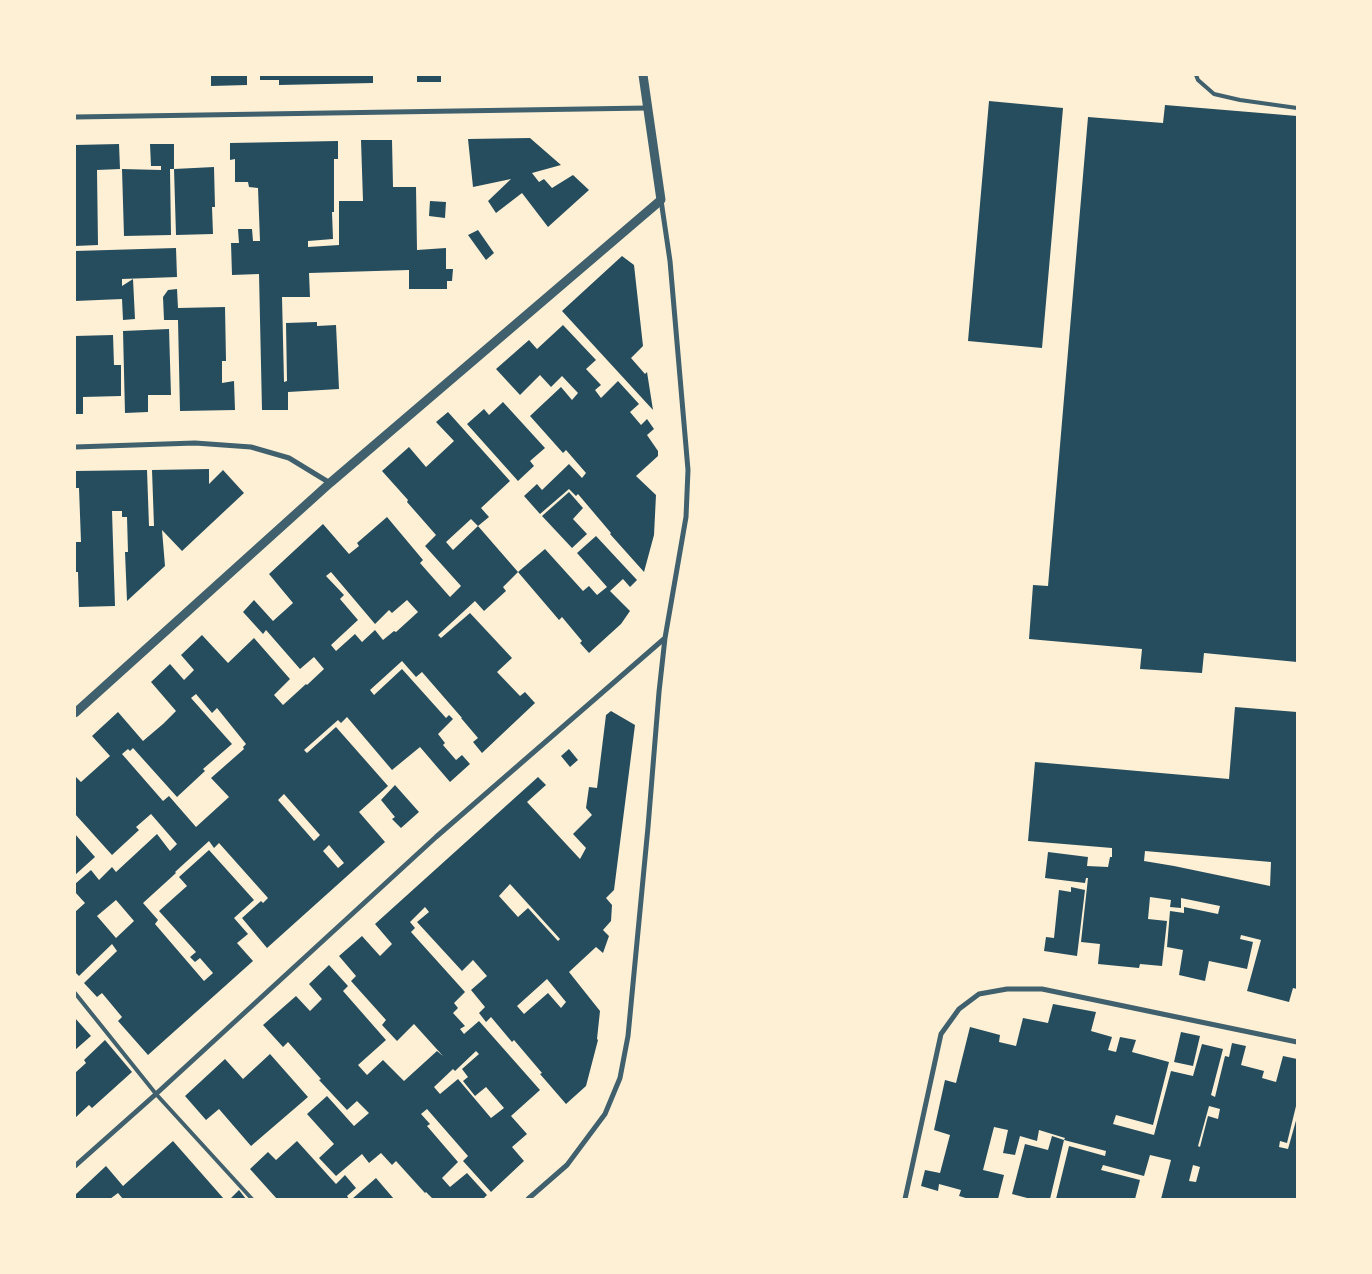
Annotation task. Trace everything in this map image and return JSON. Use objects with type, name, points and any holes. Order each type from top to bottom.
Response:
[{"type":"street","points":[[528,1199],[567,1165],[605,1114],[620,1078],[628,1036],[665,638],[686,517],[688,470],[670,261],[643,75]]},
{"type":"street","points":[[75,117],[647,108]]},
{"type":"street","points":[[75,713],[330,483],[661,200]]},
{"type":"street","points":[[75,447],[195,443],[252,447],[289,458],[330,483]]},
{"type":"street","points":[[75,1166],[436,837],[665,638]]},
{"type":"street","points":[[905,1199],[941,1034],[959,1009],[979,994],[1007,989],[1042,989],[1297,1042]]},
{"type":"lane","points":[[1196,75],[1198,80],[1214,94],[1240,100],[1297,108]]},
{"type":"lane","points":[[75,992],[156,1094],[252,1199]]},
{"type":"building","points":[[211,75],[247,75],[247,85],[211,86]]},
{"type":"building","points":[[260,75],[373,75],[373,83],[279,85],[279,80],[260,80]]},
{"type":"building","points":[[417,75],[441,75],[441,82],[417,82]]},
{"type":"building","points":[[989,101],[1063,108],[1042,348],[968,341]]},
{"type":"building","points":[[1165,105],[1297,116],[1297,662],[1204,653],[1202,673],[1140,669],[1142,649],[1029,639],[1033,585],[1048,586],[1088,117],[1163,123]]},
{"type":"building","points":[[530,138],[561,165],[532,173],[539,182],[544,179],[552,188],[573,175],[589,190],[548,227],[522,193],[496,213],[488,201],[511,179],[473,187],[468,139]]},
{"type":"building","points":[[361,140],[392,140],[393,187],[416,187],[417,250],[446,248],[446,269],[453,269],[452,281],[447,281],[447,289],[409,289],[409,270],[309,273],[310,297],[282,297],[284,382],[287,381],[286,323],[317,322],[317,326],[336,325],[339,389],[288,392],[288,410],[262,410],[259,274],[232,275],[231,243],[239,243],[238,229],[252,229],[253,241],[260,241],[258,188],[249,187],[248,182],[235,182],[235,159],[230,160],[230,143],[338,141],[338,159],[334,159],[333,239],[308,241],[308,247],[339,245],[339,201],[363,201]]},
{"type":"building","points":[[119,144],[120,169],[97,170],[98,245],[75,246],[75,145]]},
{"type":"building","points":[[150,144],[174,144],[174,169],[170,169],[171,235],[124,236],[122,169],[161,170],[161,166],[151,166]]},
{"type":"building","points":[[214,167],[215,207],[212,207],[213,234],[176,235],[174,169]]},
{"type":"building","points":[[430,201],[446,202],[445,218],[429,216]]},
{"type":"building","points":[[478,230],[494,253],[486,260],[468,235]]},
{"type":"building","points":[[176,248],[177,277],[122,279],[122,286],[133,279],[135,319],[123,320],[122,299],[75,301],[75,251]]},
{"type":"building","points":[[622,256],[634,265],[643,346],[631,358],[645,374],[647,372],[653,410],[562,311]]},
{"type":"building","points":[[177,289],[178,308],[225,307],[226,361],[222,361],[222,383],[234,381],[235,410],[180,411],[178,320],[164,320],[163,297],[168,290]]},
{"type":"building","points":[[563,325],[596,360],[586,369],[601,385],[595,390],[601,398],[618,381],[639,404],[630,412],[641,425],[647,419],[654,429],[647,435],[658,451],[658,456],[636,476],[656,495],[654,535],[644,572],[578,494],[576,496],[569,489],[540,514],[524,496],[537,484],[542,490],[569,464],[582,478],[586,473],[566,450],[563,453],[530,416],[561,387],[572,400],[578,393],[562,376],[551,387],[540,375],[520,395],[496,369],[529,340],[537,349]]},
{"type":"building","points":[[169,329],[171,395],[148,395],[148,412],[125,413],[123,331]]},
{"type":"building","points":[[113,335],[114,365],[121,365],[121,396],[83,397],[83,414],[75,414],[75,336]]},
{"type":"building","points":[[503,402],[545,448],[530,461],[534,466],[518,481],[467,424],[484,409],[489,415]]},
{"type":"building","points":[[448,412],[510,481],[481,508],[489,517],[478,526],[518,572],[503,587],[506,591],[484,611],[475,601],[438,635],[441,638],[470,613],[512,658],[497,672],[520,696],[525,692],[535,703],[482,753],[473,742],[478,738],[422,672],[416,677],[402,661],[370,690],[374,695],[402,669],[446,718],[449,715],[453,719],[438,734],[445,743],[443,745],[456,760],[462,755],[470,764],[450,782],[420,747],[392,770],[347,717],[341,723],[338,720],[304,750],[307,753],[336,727],[388,786],[359,812],[385,842],[267,948],[242,918],[261,901],[263,903],[268,898],[219,843],[214,848],[209,841],[143,903],[158,920],[155,924],[204,981],[213,973],[200,958],[195,962],[190,957],[196,952],[159,911],[187,886],[179,877],[209,850],[254,900],[234,918],[248,934],[237,943],[253,961],[148,1055],[118,1021],[122,1017],[102,993],[97,997],[84,983],[117,951],[112,944],[79,976],[75,972],[75,912],[85,903],[75,892],[75,884],[91,870],[99,880],[112,867],[116,872],[157,834],[170,851],[177,844],[151,814],[136,827],[139,830],[112,855],[75,814],[75,776],[81,782],[110,756],[92,736],[118,712],[143,741],[163,724],[176,711],[151,682],[170,664],[184,680],[194,670],[181,655],[202,635],[228,663],[254,638],[290,679],[274,695],[283,705],[307,685],[324,669],[314,657],[300,669],[266,630],[263,634],[243,612],[254,600],[273,621],[293,603],[269,574],[323,524],[349,554],[359,546],[357,543],[387,517],[423,560],[420,563],[450,597],[461,586],[425,546],[436,535],[382,471],[409,447],[426,467],[454,441],[436,422]],"holes":[[[471,519],[478,526],[453,550],[446,542]],[[331,572],[375,624],[389,610],[392,613],[407,600],[418,612],[396,632],[394,631],[383,640],[375,630],[362,642],[355,634],[336,651],[331,645],[358,620],[340,599],[344,595],[326,576]],[[196,694],[212,713],[217,708],[246,744],[243,747],[244,749],[211,778],[229,797],[196,827],[169,796],[163,801],[122,754],[128,749],[130,751],[133,748],[177,797],[205,771],[203,769],[232,744],[191,698]],[[284,794],[320,835],[314,841],[278,800]],[[329,845],[344,863],[338,868],[323,851]],[[116,900],[134,921],[116,938],[97,916]]]},
{"type":"building","points":[[209,469],[209,484],[223,470],[244,493],[182,551],[162,530],[165,566],[127,601],[125,552],[128,552],[127,517],[122,517],[122,511],[112,511],[115,606],[79,607],[78,572],[75,572],[75,542],[81,542],[79,488],[75,488],[75,471],[147,470],[149,526],[154,526],[152,470]]},
{"type":"building","points":[[569,492],[583,508],[573,519],[587,534],[572,548],[542,516]]},
{"type":"building","points":[[596,536],[637,580],[630,587],[623,579],[610,591],[630,611],[621,624],[589,653],[580,643],[582,641],[562,617],[559,620],[518,572],[545,549],[583,591],[589,586],[597,595],[607,587],[577,553]]},
{"type":"building","points":[[1235,707],[1297,712],[1297,989],[1293,988],[1289,1002],[1247,991],[1261,940],[1241,935],[1240,939],[1253,942],[1247,969],[1209,961],[1205,981],[1179,975],[1183,950],[1167,947],[1170,911],[1184,913],[1184,907],[1218,914],[1220,906],[1181,898],[1181,908],[1170,907],[1171,900],[1150,897],[1148,919],[1167,921],[1162,966],[1140,964],[1139,968],[1098,964],[1100,944],[1081,942],[1088,878],[1086,878],[1085,883],[1045,878],[1048,852],[1088,857],[1087,866],[1108,867],[1110,857],[1112,857],[1112,848],[1028,841],[1035,762],[1229,779]],"holes":[[[1145,851],[1271,862],[1270,886],[1144,861]]]},
{"type":"building","points":[[611,711],[635,725],[614,890],[606,898],[612,905],[611,921],[603,930],[609,936],[603,953],[596,947],[569,972],[600,1011],[598,1040],[586,1086],[566,1104],[514,1040],[512,1042],[491,1017],[486,1022],[479,1013],[485,1007],[471,990],[487,976],[473,960],[462,971],[417,922],[429,912],[425,907],[410,922],[415,928],[411,932],[465,992],[454,1003],[458,1008],[453,1013],[465,1026],[460,1029],[464,1034],[479,1021],[540,1090],[511,1116],[527,1134],[512,1147],[524,1161],[491,1192],[463,1161],[468,1156],[427,1109],[421,1114],[430,1124],[427,1126],[458,1162],[442,1178],[450,1187],[467,1173],[487,1195],[483,1199],[433,1199],[425,1193],[396,1161],[392,1165],[381,1153],[369,1163],[362,1154],[336,1176],[319,1158],[334,1144],[307,1114],[327,1096],[354,1126],[369,1113],[357,1101],[347,1110],[288,1042],[283,1047],[263,1025],[296,996],[310,1011],[322,999],[309,984],[329,965],[348,986],[343,991],[386,1040],[358,1065],[367,1075],[383,1060],[404,1081],[437,1051],[443,1056],[414,1024],[397,1041],[382,1025],[386,1020],[351,981],[356,976],[339,956],[362,936],[380,956],[392,944],[375,924],[538,777],[546,785],[527,802],[580,859],[586,848],[573,834],[592,815],[586,808],[589,787],[597,788],[606,715]],"holes":[[[510,884],[560,939],[558,941],[528,908],[518,917],[499,896]],[[547,979],[566,1002],[561,1008],[548,993],[524,1014],[517,1006]],[[476,1051],[479,1054],[462,1069],[468,1077],[463,1081],[475,1096],[486,1087],[504,1108],[491,1118],[458,1079],[440,1094],[434,1087],[453,1069],[455,1071]]]},
{"type":"building","points":[[569,749],[578,760],[570,767],[561,756]]},
{"type":"building","points":[[395,785],[419,812],[401,828],[392,819],[395,817],[381,800]]},
{"type":"building","points":[[75,834],[95,857],[75,875]]},
{"type":"building","points":[[1071,887],[1085,890],[1077,956],[1044,951],[1046,937],[1054,938],[1059,890],[1071,892]]},
{"type":"building","points":[[1053,1004],[1096,1012],[1091,1031],[1112,1037],[1108,1050],[1116,1052],[1120,1037],[1136,1040],[1132,1052],[1169,1062],[1153,1125],[1116,1115],[1113,1124],[1154,1135],[1171,1071],[1193,1076],[1202,1044],[1223,1049],[1211,1095],[1215,1097],[1225,1056],[1229,1057],[1232,1043],[1246,1046],[1241,1065],[1264,1071],[1262,1078],[1276,1082],[1283,1056],[1297,1059],[1297,1102],[1287,1143],[1280,1141],[1279,1147],[1288,1149],[1297,1117],[1297,1199],[1161,1199],[1171,1160],[1150,1155],[1144,1176],[1103,1165],[1101,1170],[1140,1180],[1135,1199],[1056,1199],[1069,1146],[1105,1156],[1106,1151],[1064,1140],[1065,1138],[1039,1130],[1037,1141],[1020,1136],[1015,1155],[1003,1153],[1008,1130],[994,1127],[983,1170],[1004,1175],[998,1199],[969,1199],[959,1196],[961,1190],[939,1184],[938,1191],[921,1186],[925,1170],[940,1173],[950,1135],[934,1130],[945,1080],[956,1083],[970,1027],[1000,1035],[999,1042],[1016,1046],[1023,1018],[1048,1023]],"holes":[[[1209,1106],[1220,1109],[1218,1119],[1208,1116],[1200,1147],[1198,1146]],[[1193,1165],[1200,1167],[1196,1182],[1189,1181]]]},
{"type":"building","points":[[75,1018],[91,1036],[75,1050]]},
{"type":"building","points":[[1181,1032],[1200,1036],[1193,1066],[1174,1062]]},
{"type":"building","points":[[105,1040],[132,1072],[92,1108],[89,1105],[75,1118],[75,1073],[86,1063],[84,1060]]},
{"type":"building","points":[[270,1054],[308,1097],[251,1146],[219,1109],[206,1120],[185,1096],[225,1059],[243,1079]]},
{"type":"building","points":[[1052,1136],[1064,1140],[1050,1199],[1031,1199],[1012,1194],[1025,1144],[1048,1150]]},
{"type":"building","points":[[173,1141],[224,1199],[123,1199],[118,1193],[110,1199],[75,1199],[75,1195],[106,1166],[123,1186]]},
{"type":"building","points":[[297,1141],[336,1184],[345,1175],[356,1188],[347,1196],[349,1199],[277,1199],[250,1169],[268,1152],[276,1160]]},
{"type":"building","points":[[376,1178],[394,1199],[352,1199]]},
{"type":"building","points":[[239,1190],[246,1199],[230,1199]]}]
